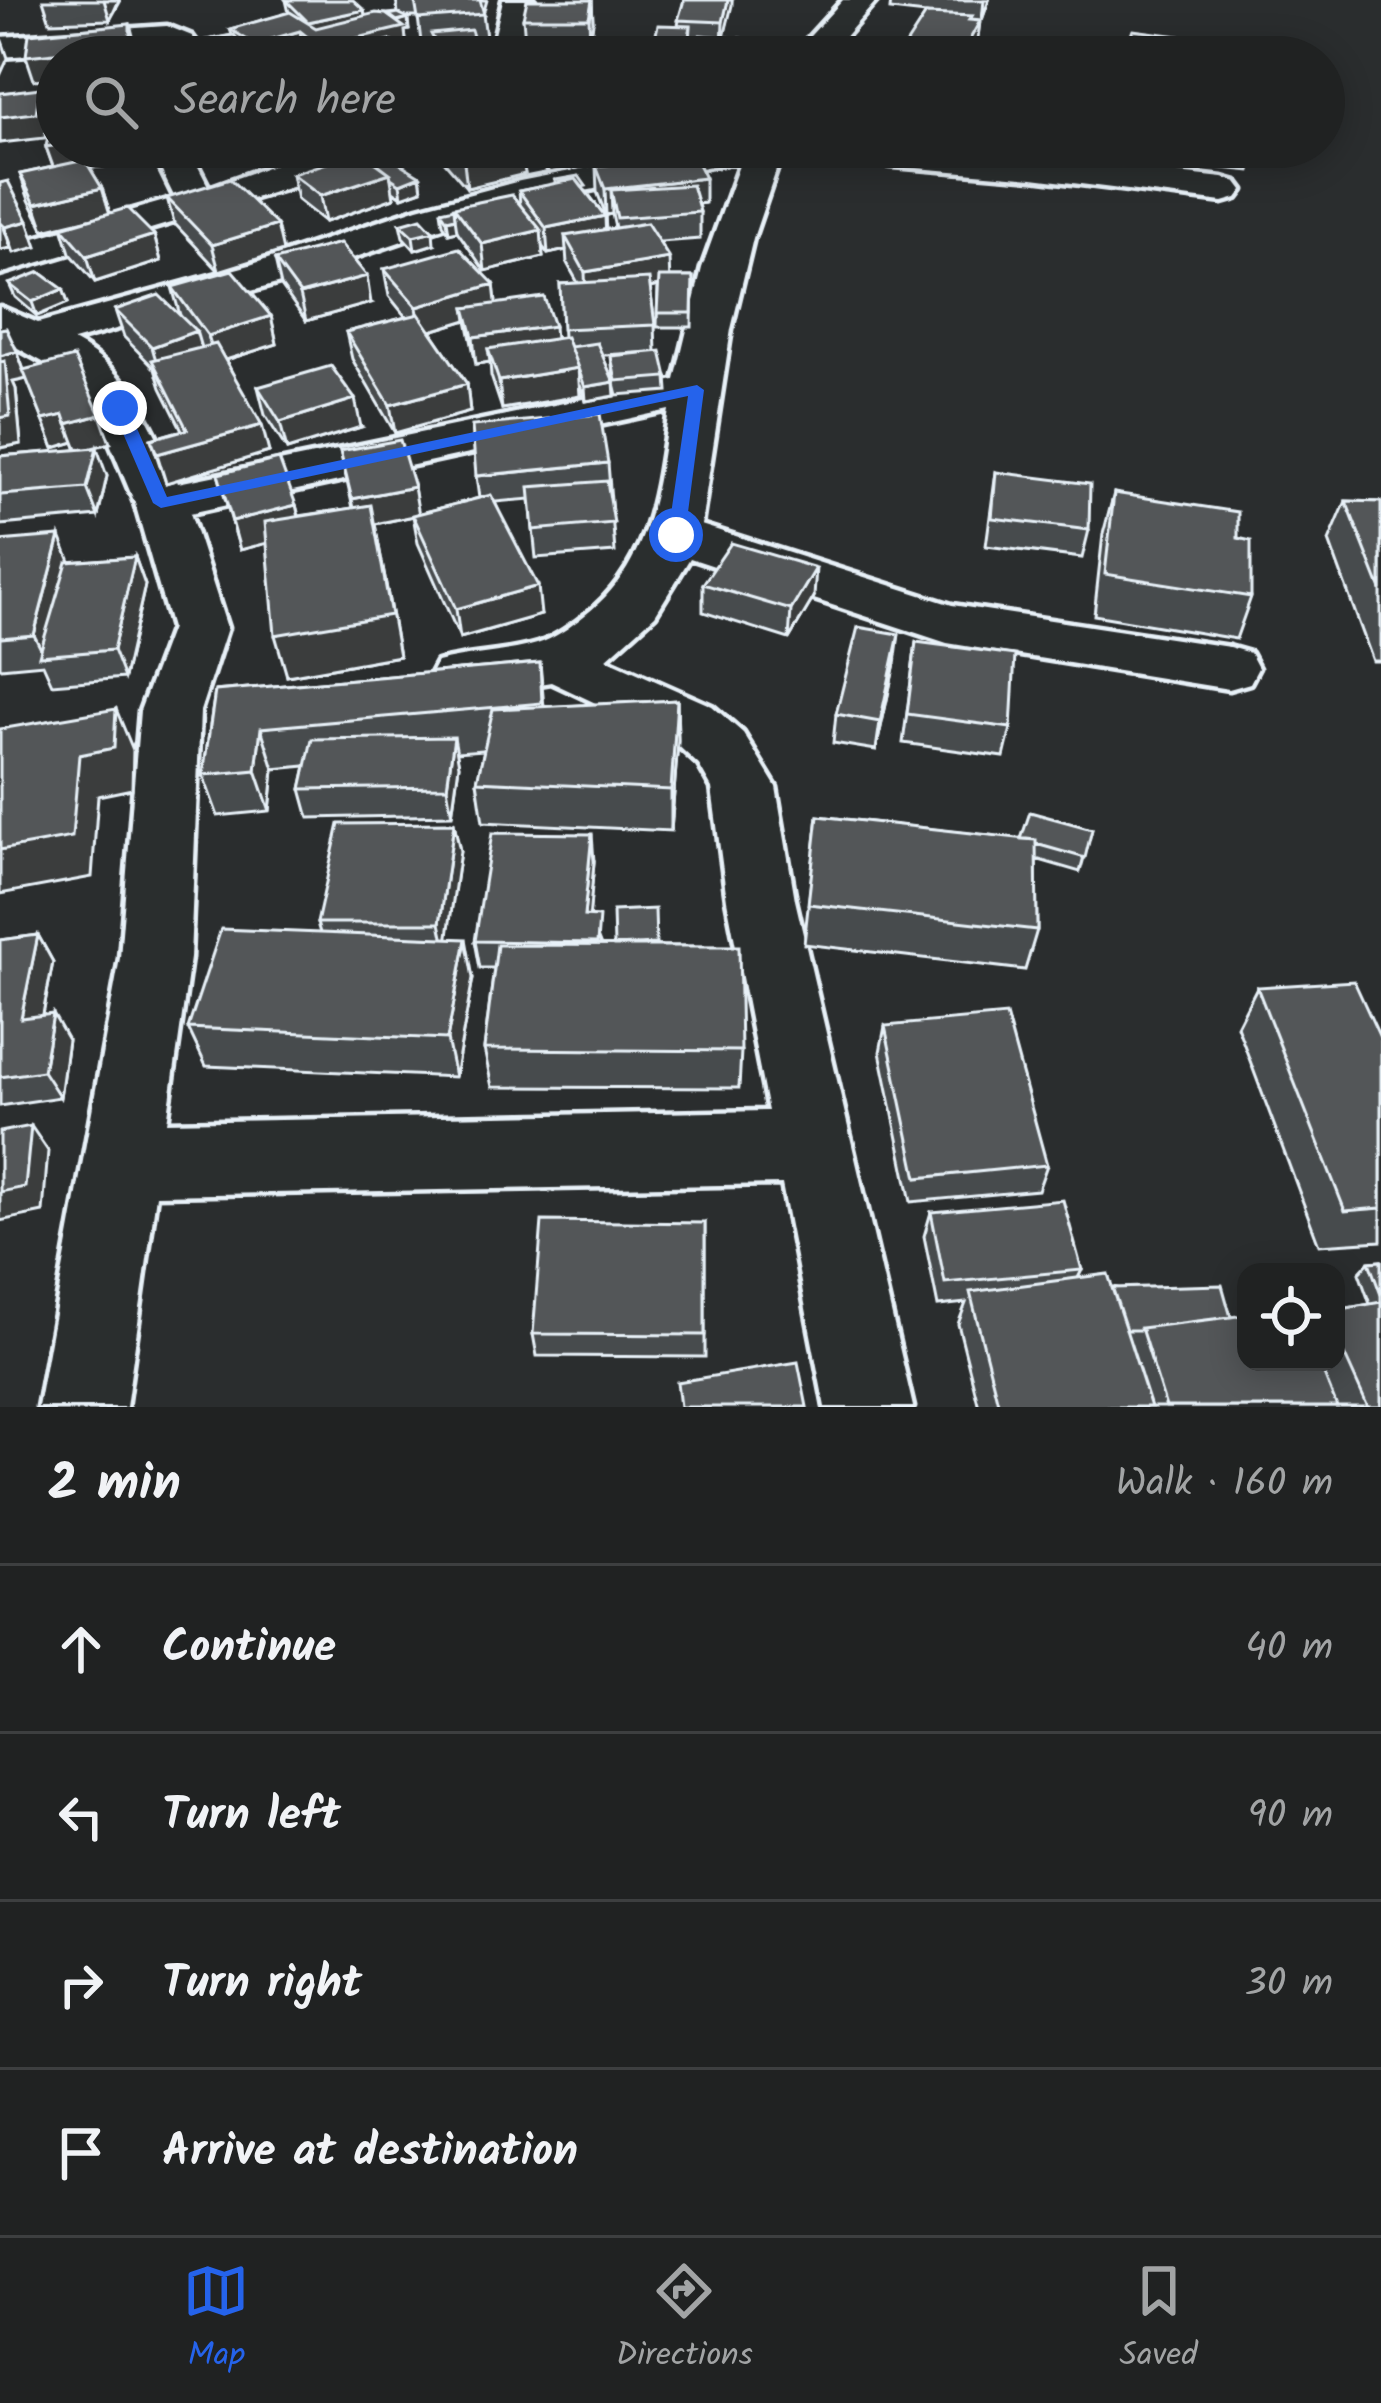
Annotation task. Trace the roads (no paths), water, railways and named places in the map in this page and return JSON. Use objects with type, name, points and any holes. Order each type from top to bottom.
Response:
[{"type":"street","points":[[512,36],[520,0]]},
{"type":"street","points":[[828,36],[861,0]]},
{"type":"street","points":[[0,46],[36,44]]},
{"type":"street","points":[[180,168],[199,204]]},
{"type":"street","points":[[0,261],[305,168]]},
{"type":"street","points":[[17,329],[265,274],[487,202],[627,168]]},
{"type":"street","points":[[407,684],[556,660],[590,642],[629,612],[661,571],[676,535],[697,390],[724,254],[756,168]]},
{"type":"street","points":[[1049,168],[1223,190]]},
{"type":"street","points":[[17,329],[84,366],[120,408],[161,503],[199,628],[138,716],[155,958],[126,1159],[82,1407]]},
{"type":"street","points":[[161,503],[697,390]]},
{"type":"street","points":[[676,535],[947,624],[1229,668]]},
{"type":"street","points":[[556,660],[692,722],[721,749],[744,788],[761,900],[869,1407]]},
{"type":"street","points":[[138,716],[241,703]]},
{"type":"street","points":[[126,1159],[812,1147]]}]
